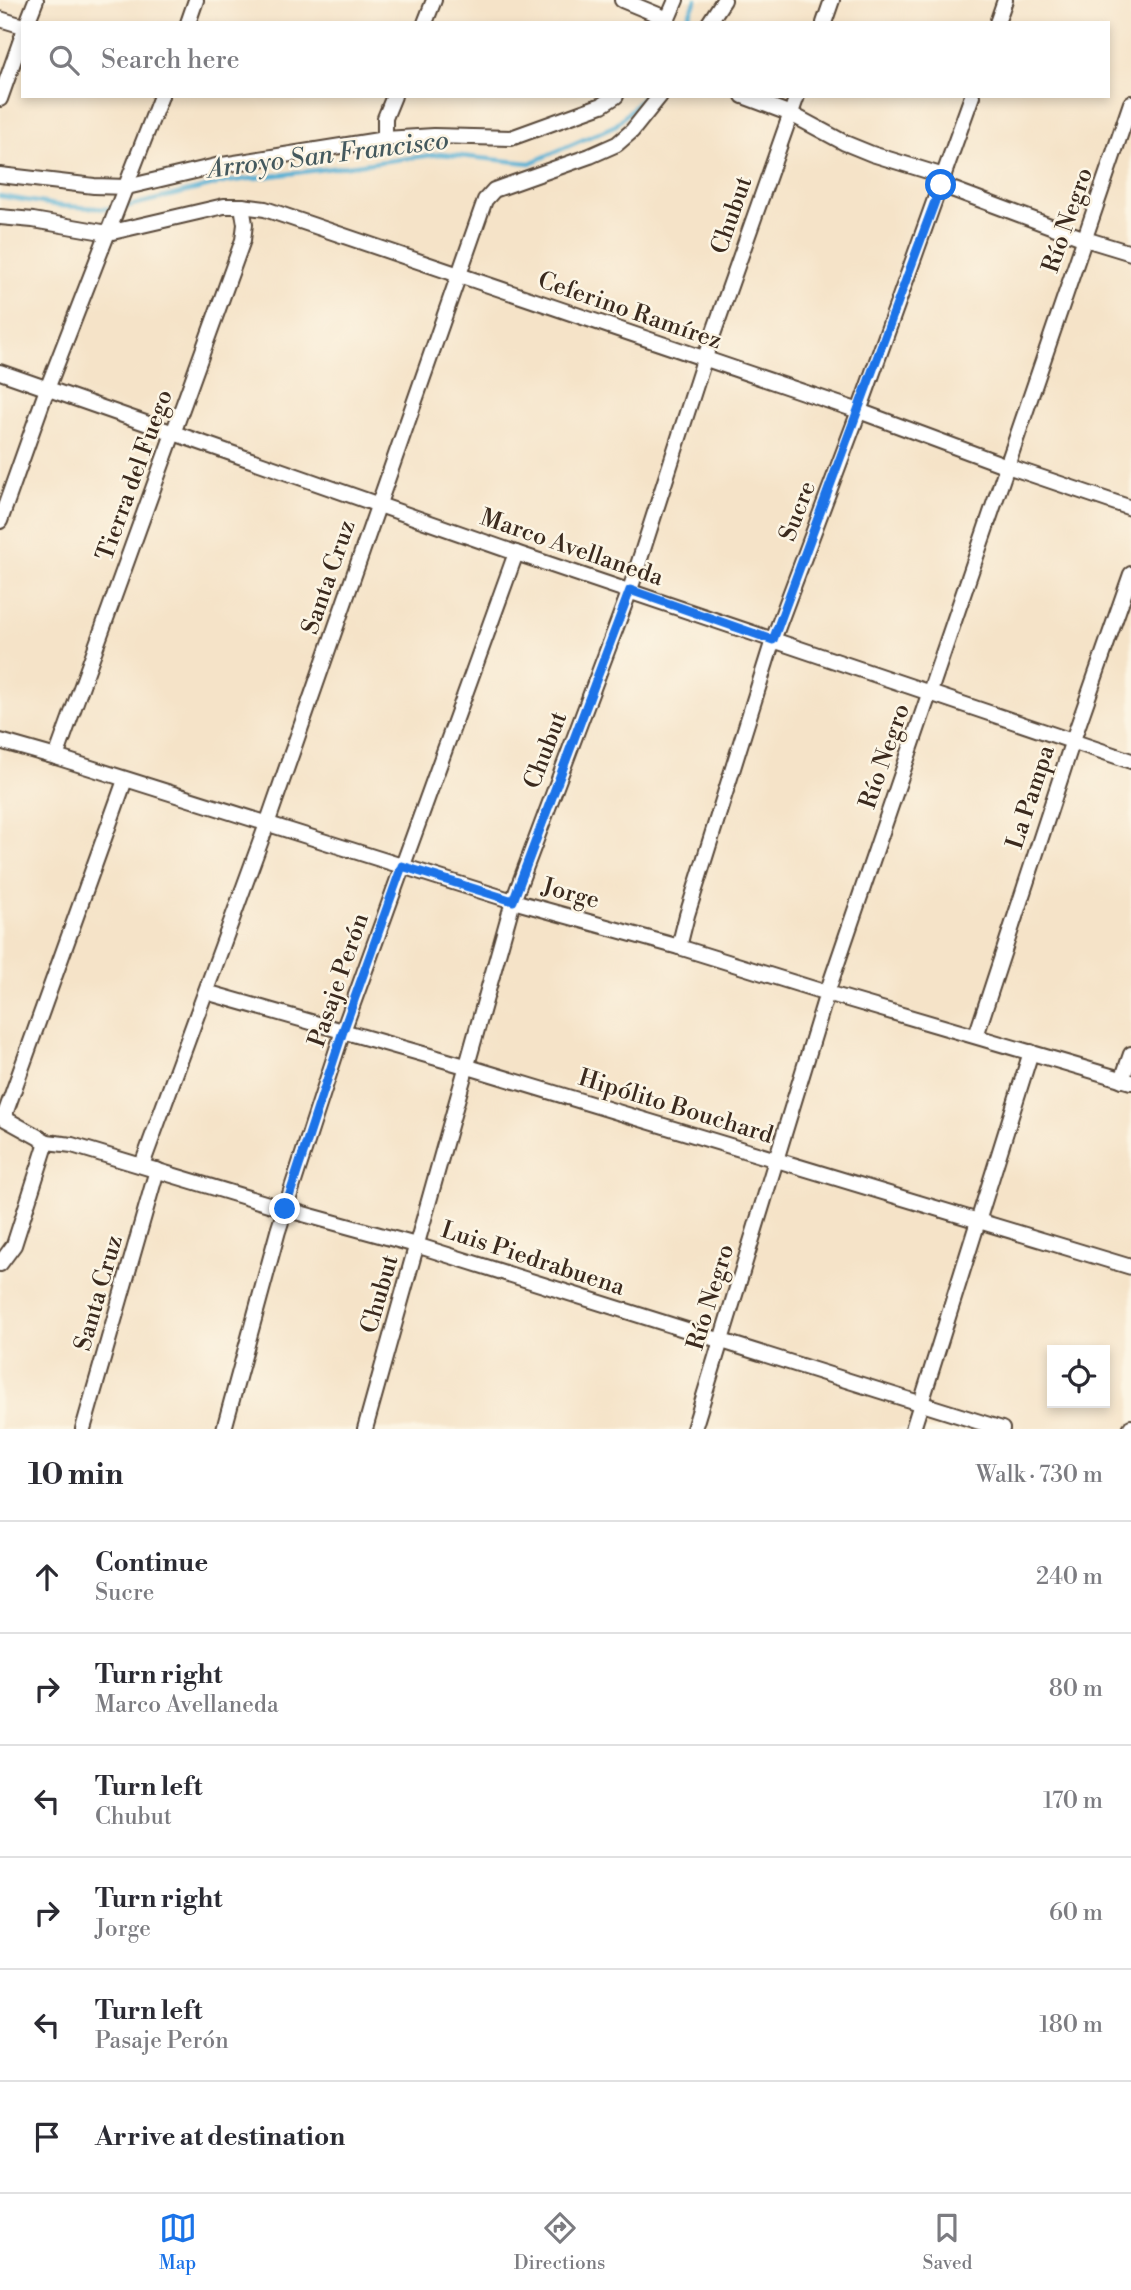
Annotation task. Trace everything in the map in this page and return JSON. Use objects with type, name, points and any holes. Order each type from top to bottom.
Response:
[{"type":"street","points":[[28,21],[36,0]]},
{"type":"street","points":[[189,21],[196,0]]},
{"type":"street","points":[[426,21],[434,0]]},
{"type":"street","points":[[622,0],[667,21],[676,0]]},
{"type":"street","points":[[710,21],[724,0]]},
{"type":"street","points":[[825,21],[832,0]]},
{"type":"street","points":[[998,21],[1005,0]]},
{"type":"street","points":[[0,19],[21,25]]},
{"type":"street","points":[[0,99],[21,40]]},
{"type":"street","points":[[0,521],[47,389],[160,98]]},
{"type":"street","points":[[384,139],[385,118],[393,98]]},
{"type":"street","points":[[0,175],[125,192],[216,166],[384,139],[434,136],[511,138],[603,105],[613,98]]},
{"type":"street","name":"Santa Cruz","points":[[142,1165],[267,824],[485,200],[494,190],[617,144],[632,131],[658,98]]},
{"type":"street","points":[[748,98],[791,114],[872,154],[943,180],[1085,239],[1131,253]]},
{"type":"street","name":"Chubut","points":[[365,1429],[513,901],[630,590],[704,360],[796,98]]},
{"type":"street","name":"Sucre","points":[[679,947],[773,640],[971,98]]},
{"type":"street","name":"Río Negro","points":[[694,1429],[827,993],[1131,103]]},
{"type":"street","name":"Ceferino Ramírez","points":[[110,229],[224,206],[265,209],[859,411],[1131,508]]},
{"type":"street","name":"Tierra del Fuego","points":[[56,757],[243,240],[242,206]]},
{"type":"street","points":[[0,217],[110,229]]},
{"type":"street","name":"Marco Avellaneda","points":[[0,372],[516,552],[1131,761]]},
{"type":"street","name":"Pasaje Perón","points":[[224,1429],[285,1209],[343,1031],[516,552]]},
{"type":"street","name":"La Pampa","points":[[976,1036],[1073,740],[1131,574]]},
{"type":"street","name":"Jorge","points":[[0,741],[513,901],[679,947],[1127,1081]]},
{"type":"street","points":[[0,1264],[13,1245],[47,1142],[2,1116],[125,780]]},
{"type":"street","name":"Hipólito Bouchard","points":[[206,992],[466,1066],[1131,1267]]},
{"type":"street","points":[[913,1429],[1031,1052]]},
{"type":"street","points":[[1127,1081],[1131,1054]]},
{"type":"street","name":"Luis Piedrabuena","points":[[47,1142],[72,1145],[416,1245],[1002,1429]]},
{"type":"street","name":"Santa Cruz","points":[[83,1429],[157,1170]]},
{"type":"waterway","name":"Arroyo San Francisco","points":[[686,21],[696,0]]},
{"type":"waterway","name":"Arroyo San Francisco","points":[[121,208],[226,182],[440,154],[530,163],[616,125],[642,98]]},
{"type":"waterway","name":"Arroyo San Francisco","points":[[0,196],[61,206],[112,209]]},
{"type":"route","points":[[285,1209],[343,1031],[402,866],[513,901],[630,590],[773,640],[941,185]]}]
